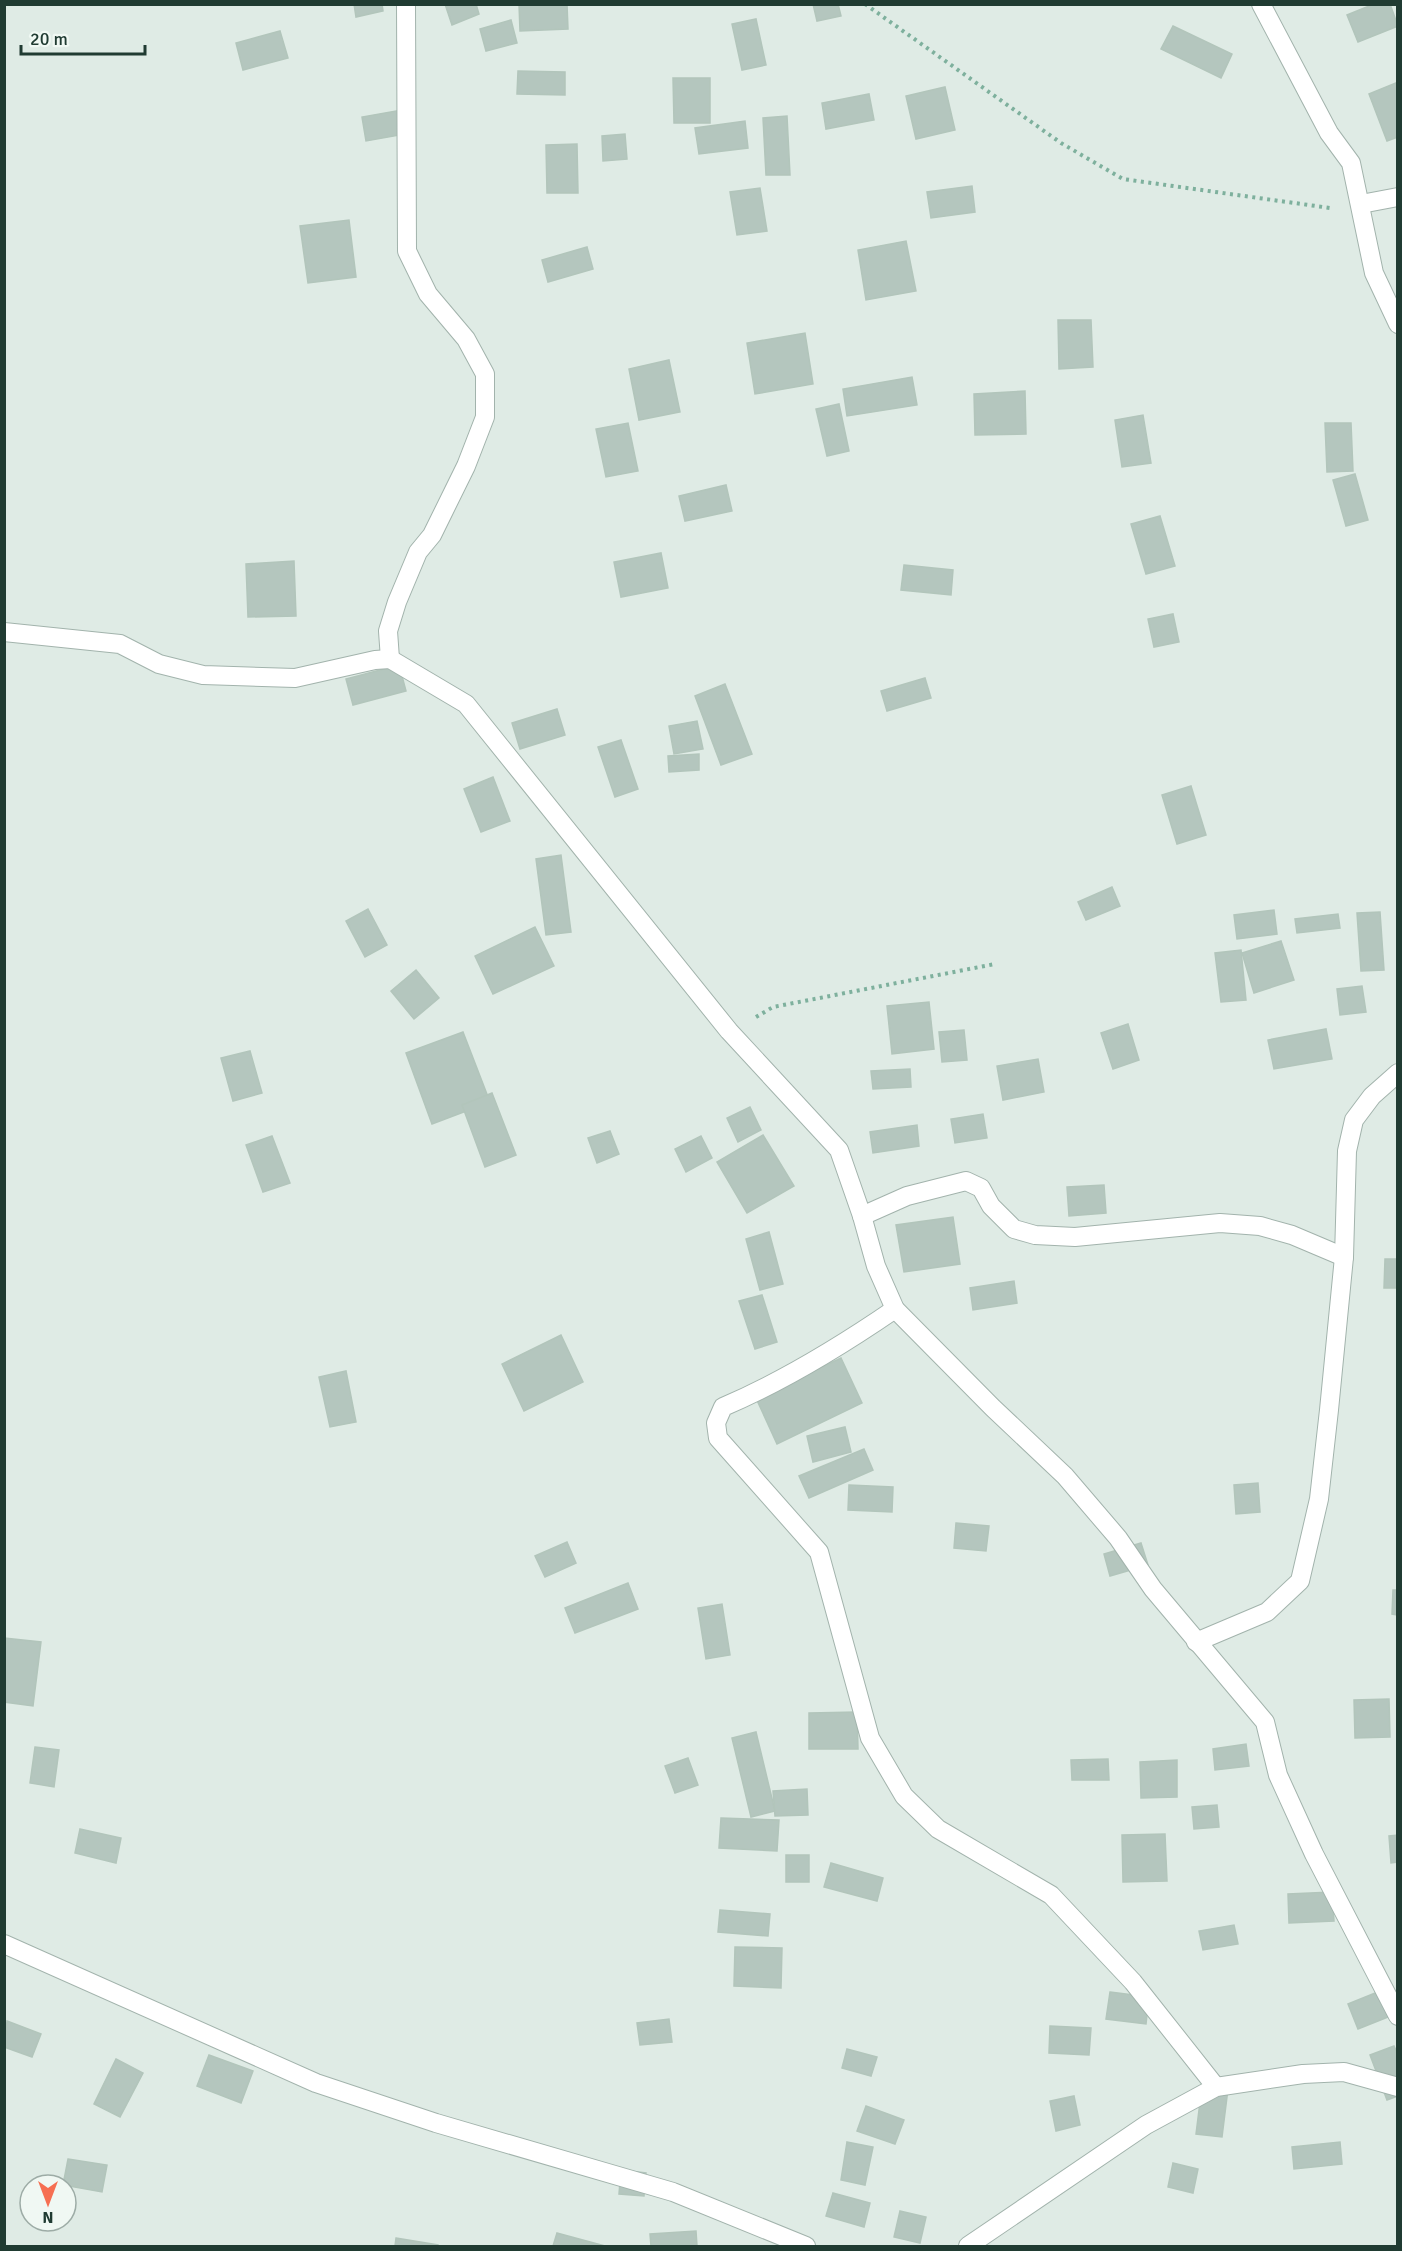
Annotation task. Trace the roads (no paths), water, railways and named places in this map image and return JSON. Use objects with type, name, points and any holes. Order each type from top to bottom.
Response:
[{"type":"street","points":[[390,659],[388,631],[397,602],[418,552],[432,534],[466,466],[485,417],[485,374],[466,339],[428,294],[407,250],[406,4]]},
{"type":"street","points":[[1261,4],[1329,133],[1351,164],[1374,273],[1398,324]]},
{"type":"street","points":[[1361,204],[1398,197]]},
{"type":"street","points":[[4,632],[120,644],[159,664],[203,675],[295,678],[375,660],[390,659],[466,705],[729,1031],[838,1150],[862,1216],[876,1266],[895,1309],[993,1408],[1065,1476],[1118,1538],[1153,1589],[1196,1642],[1265,1722],[1278,1776],[1314,1854],[1398,2016]]},
{"type":"street","points":[[1196,1642],[1267,1612],[1300,1581],[1319,1499],[1344,1257],[1347,1151],[1354,1120],[1372,1096],[1398,1073]]},
{"type":"street","points":[[862,1216],[907,1196],[966,1181],[981,1188],[991,1206],[1014,1229],[1035,1235],[1075,1237],[1220,1223],[1260,1226],[1292,1235],[1344,1257]]},
{"type":"street","points":[[895,1309],[842,1344],[755,1393],[723,1407],[716,1423],[718,1438],[819,1552],[870,1738],[904,1796],[938,1829],[1051,1895],[1133,1982],[1216,2087]]},
{"type":"street","points":[[4,1944],[316,2083],[436,2123],[673,2192],[806,2247]]},
{"type":"street","points":[[968,2247],[1146,2125],[1216,2087],[1303,2074],[1344,2072],[1398,2088]]}]
